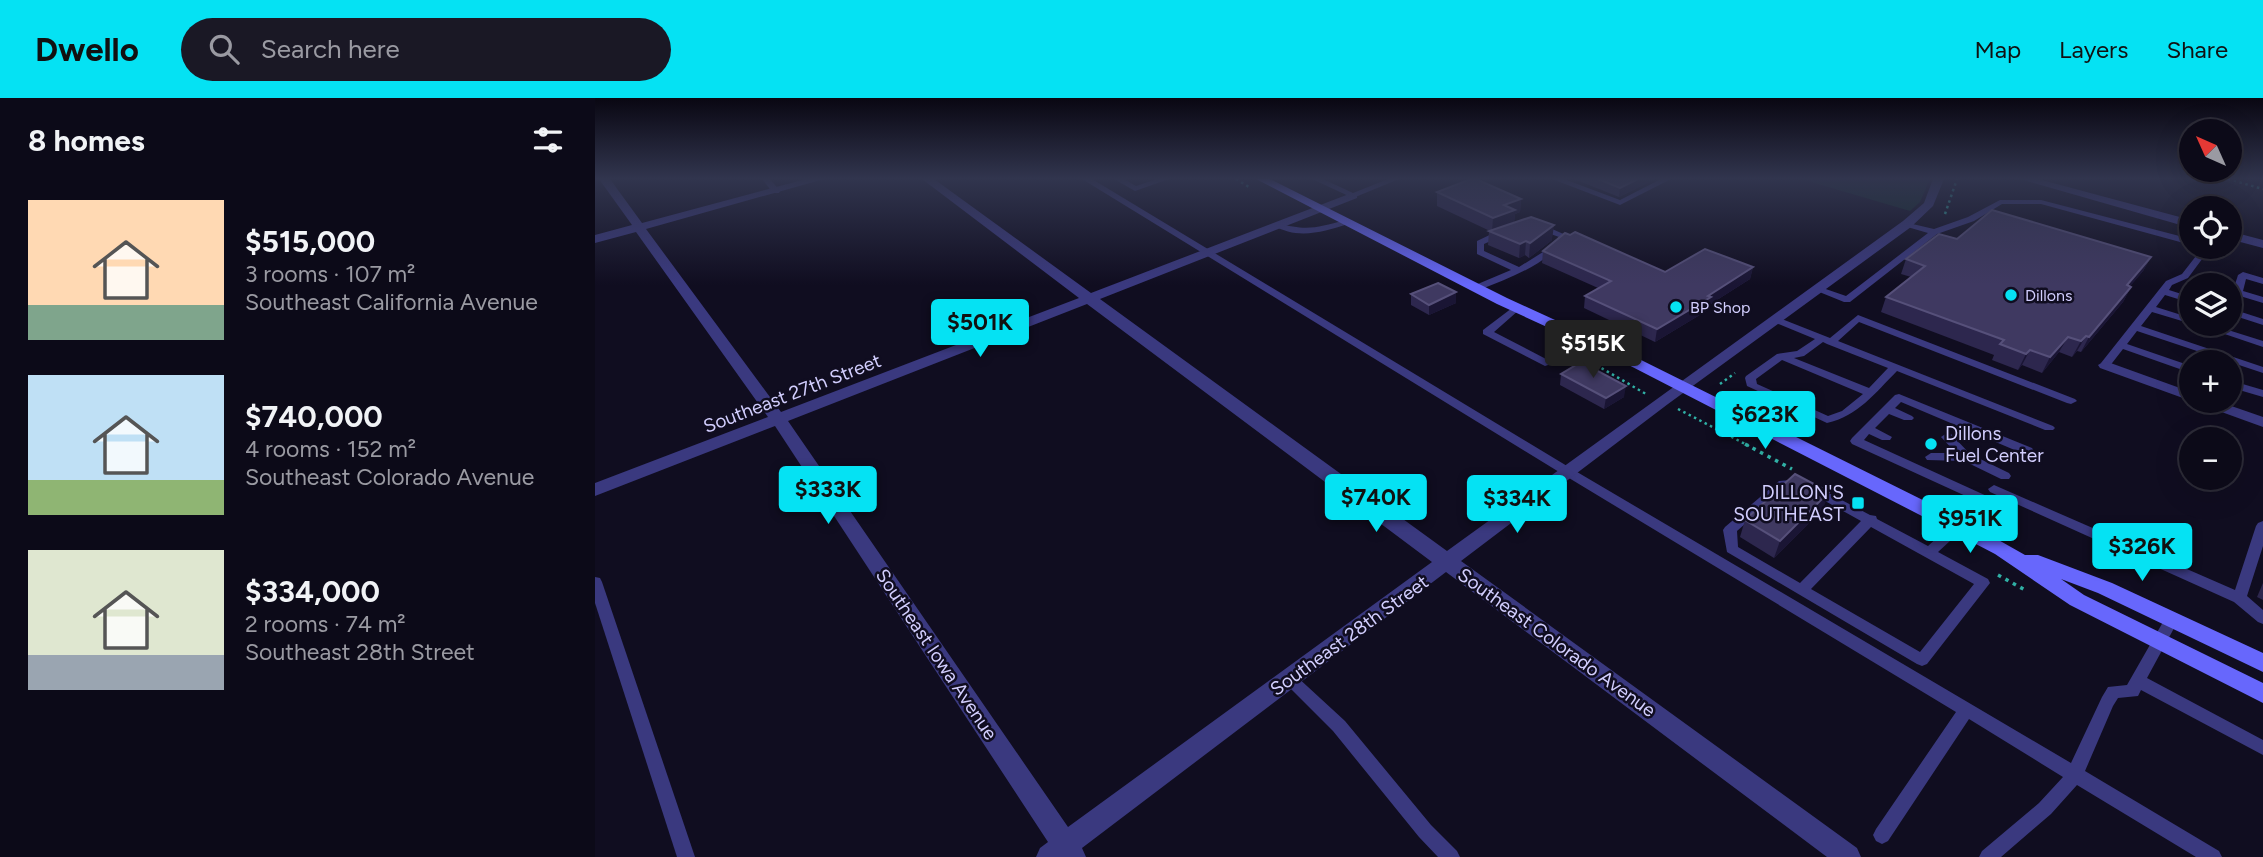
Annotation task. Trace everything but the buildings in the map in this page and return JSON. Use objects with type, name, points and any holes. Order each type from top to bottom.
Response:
[{"type":"main road","points":[[1330,214],[1516,308],[1622,356],[1958,526],[2002,549],[2077,600],[2263,694]]},
{"type":"main road","points":[[2002,549],[2105,588],[2263,663]]},
{"type":"street","name":"Southeast Iowa Avenue","points":[[629,214],[778,419],[1069,851]]},
{"type":"street","points":[[595,239],[686,214]]},
{"type":"street","name":"Southeast Colorado Avenue","points":[[975,214],[1848,857]]},
{"type":"street","name":"Southeast 27th Street","points":[[595,490],[1305,214]]},
{"type":"street","name":"Southeast 28th Street","points":[[1049,857],[1069,851],[1290,679],[1681,386],[1917,214]]},
{"type":"street","points":[[2156,214],[2179,221]]},
{"type":"street","points":[[2242,238],[2263,244]]},
{"type":"street","points":[[2105,365],[2179,393]]},
{"type":"street","points":[[2237,413],[2263,422]]},
{"type":"lane","points":[[1145,214],[2213,857]]},
{"type":"lane","points":[[1847,300],[1934,232],[1979,214]]},
{"type":"lane","points":[[2091,214],[2179,239]]},
{"type":"lane","points":[[1277,225],[1296,233],[1318,231],[1345,222]]},
{"type":"lane","points":[[1906,224],[1934,232]]},
{"type":"lane","points":[[1476,288],[1518,270],[1556,246],[1564,236],[1532,225]]},
{"type":"lane","points":[[1510,229],[1480,243],[1480,252],[1518,270]]},
{"type":"lane","points":[[2105,365],[2169,283],[2185,276],[2198,259]]},
{"type":"lane","points":[[2242,275],[2263,281]]},
{"type":"lane","points":[[1817,289],[1847,300],[1858,318],[2071,401]]},
{"type":"lane","points":[[2163,291],[2179,296]]},
{"type":"lane","points":[[2242,293],[2263,300]]},
{"type":"lane","points":[[1516,308],[1487,332],[1545,363],[1588,342]]},
{"type":"lane","points":[[2150,308],[2179,317]]},
{"type":"lane","points":[[2242,315],[2263,322]]},
{"type":"lane","points":[[1858,318],[1827,340],[1800,354],[1781,356],[1750,378],[1752,386],[1827,420],[1836,419],[1846,414],[1895,367]]},
{"type":"lane","points":[[1775,320],[2049,428]]},
{"type":"lane","points":[[2135,327],[2263,370]]},
{"type":"lane","points":[[2238,336],[2263,344]]},
{"type":"lane","points":[[2120,345],[2179,366]]},
{"type":"lane","points":[[1781,356],[1868,392]]},
{"type":"lane","points":[[2242,387],[2263,394]]},
{"type":"lane","points":[[2028,451],[1899,397],[1856,441],[2239,598],[2263,618]]},
{"type":"lane","points":[[1888,408],[1907,418]]},
{"type":"lane","points":[[1868,429],[1886,437]]},
{"type":"lane","points":[[1947,437],[1966,457],[2005,476]]},
{"type":"lane","points":[[1931,457],[1966,457]]},
{"type":"lane","points":[[1907,675],[1922,660],[1983,583],[1802,483],[1783,484],[1730,530],[1732,549],[1922,660]]},
{"type":"lane","points":[[1801,590],[1871,519]]},
{"type":"lane","points":[[1930,552],[1958,526]]},
{"type":"lane","points":[[2239,598],[2263,526]]},
{"type":"lane","points":[[595,582],[686,857]]},
{"type":"lane","points":[[1988,857],[2010,835],[2055,799],[2074,775],[2101,708],[2114,692],[2131,691],[2172,620]]},
{"type":"lane","points":[[1290,679],[1339,726],[1425,831],[1451,857]]},
{"type":"lane","points":[[2138,681],[2263,748]]},
{"type":"lane","points":[[1882,835],[1966,710]]},
{"type":"path","points":[[1572,352],[1797,471]]},
{"type":"path","points":[[1997,575],[2033,594]]},
{"type":"place","name":"Dillons","points":[[2011,295]]},
{"type":"place","name":"BP Shop","points":[[1676,307]]},
{"type":"place","name":"Dillons Fuel Center","points":[[1931,444]]},
{"type":"place","name":"DILLON'S SOUTHEAST","points":[[1858,503]]}]
